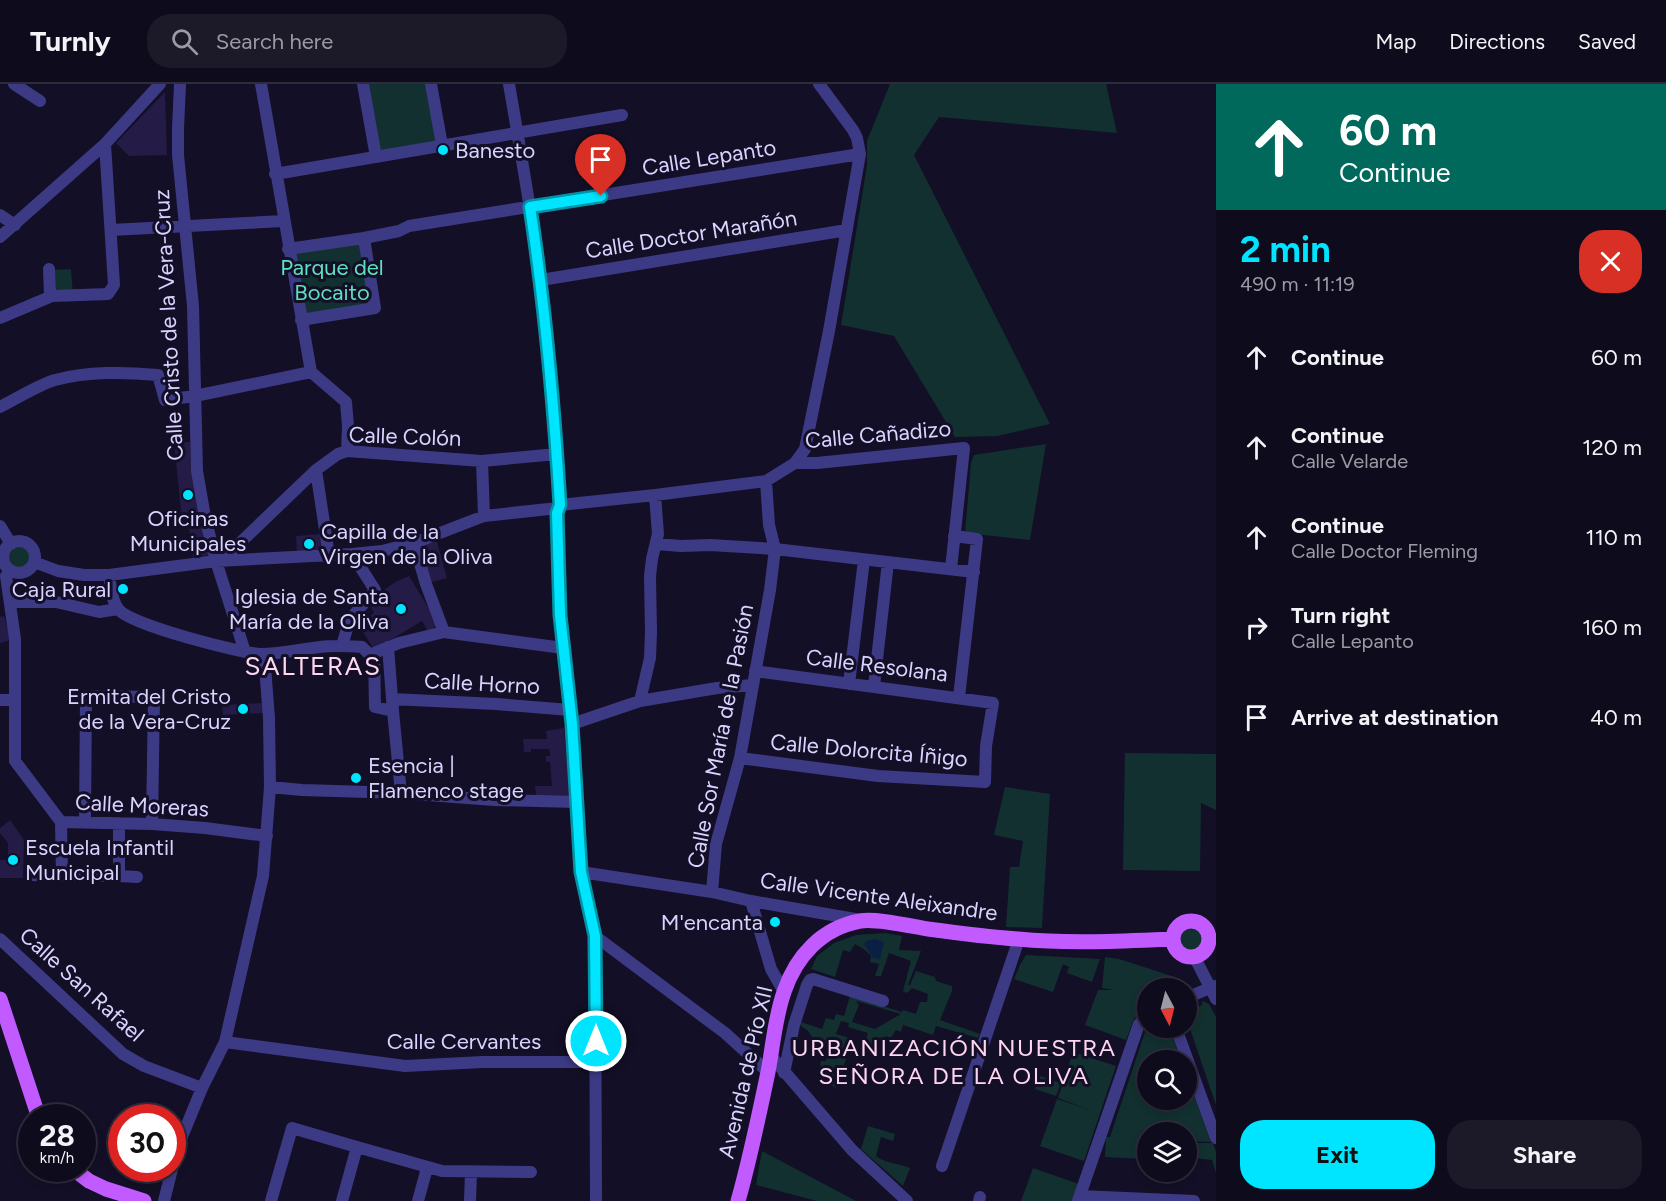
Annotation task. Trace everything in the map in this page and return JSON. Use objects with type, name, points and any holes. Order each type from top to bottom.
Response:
[{"type":"main road","name":"Calle Vicente Aleixandre","points":[[862,920],[1019,939],[1099,942],[1173,939]]},
{"type":"main road","name":"Avenida de Pío XII","points":[[738,1201],[784,992],[800,959],[811,946],[834,929],[862,920]]},
{"type":"main road","points":[[1189,921],[1200,924],[1212,939],[1204,951],[1194,957],[1188,957],[1178,952],[1173,939],[1178,926],[1189,921]]},
{"type":"main road","points":[[0,999],[34,1104]]},
{"type":"main road","points":[[90,1182],[144,1201]]},
{"type":"street","points":[[14,84],[40,101]]},
{"type":"street","points":[[0,237],[105,144],[160,84]]},
{"type":"street","name":"Calle Cristo de la Vera-Cruz","points":[[180,84],[178,155],[193,306],[197,471],[206,517],[245,652]]},
{"type":"street","points":[[261,84],[311,372],[346,402],[347,451]]},
{"type":"street","points":[[363,84],[376,157]]},
{"type":"street","points":[[431,84],[442,145]]},
{"type":"street","points":[[509,84],[541,280],[551,369],[557,454],[559,507],[557,525],[563,648],[572,724],[581,872],[595,936],[596,1201]]},
{"type":"street","points":[[34,562],[57,571],[84,575],[109,575],[218,561],[352,554],[414,543],[484,516],[766,481],[795,463],[805,449],[860,154],[853,130],[819,84]]},
{"type":"street","points":[[275,174],[622,115]]},
{"type":"street","points":[[0,318],[50,296],[108,294],[114,285],[105,144]]},
{"type":"street","name":"Calle Lepanto","points":[[288,249],[364,238],[399,231],[409,226],[860,154]]},
{"type":"street","points":[[0,215],[15,225]]},
{"type":"street","points":[[111,230],[283,221]]},
{"type":"street","name":"Calle Doctor Marañón","points":[[541,280],[847,230]]},
{"type":"street","points":[[301,320],[375,308],[364,238]]},
{"type":"street","points":[[49,269],[50,296]]},
{"type":"street","points":[[0,407],[53,381],[92,373],[127,372],[158,375],[165,400],[311,372]]},
{"type":"street","name":"Calle Cañadizo","points":[[795,463],[817,463],[964,447],[954,536]]},
{"type":"street","name":"Calle Colón","points":[[218,561],[316,470],[338,454],[347,451],[482,461],[557,454]]},
{"type":"street","points":[[482,461],[484,516]]},
{"type":"street","points":[[316,470],[329,556]]},
{"type":"street","name":"Calle Sor María de la Pasión","points":[[712,892],[716,844],[740,758],[770,590],[774,549],[769,525],[766,481]]},
{"type":"street","points":[[640,701],[650,658],[650,576],[658,516],[655,495]]},
{"type":"street","points":[[0,526],[11,544],[27,543],[34,552],[34,562],[28,570],[7,576]]},
{"type":"street","points":[[951,569],[954,536],[977,539],[959,697]]},
{"type":"street","points":[[414,543],[423,576],[444,632]]},
{"type":"street","name":"Calle Moreras","points":[[11,544],[4,551],[4,561],[9,570],[7,576],[15,639],[15,761],[61,822],[152,824],[267,836]]},
{"type":"street","points":[[656,544],[774,549],[974,572]]},
{"type":"street","points":[[342,646],[353,616],[375,590],[352,554]]},
{"type":"street","points":[[849,684],[864,560]]},
{"type":"street","points":[[874,686],[888,562]]},
{"type":"street","points":[[109,575],[113,601],[126,616],[143,624],[245,652],[264,654],[323,646],[342,646],[362,647],[370,655],[399,643],[444,632],[563,648]]},
{"type":"street","points":[[10,602],[56,602],[99,612],[118,609]]},
{"type":"street","points":[[388,647],[401,793]]},
{"type":"street","points":[[374,653],[375,707],[393,705]]},
{"type":"street","points":[[165,1201],[177,1149],[202,1088],[225,1042],[261,886],[270,787],[269,718],[264,654]]},
{"type":"street","name":"Calle Resolana","points":[[755,671],[993,703]]},
{"type":"street","points":[[572,724],[640,701],[717,688],[753,685]]},
{"type":"street","points":[[85,822],[86,696],[154,697],[152,824]]},
{"type":"street","points":[[0,700],[15,700]]},
{"type":"street","name":"Calle Dolorcita Íñigo","points":[[740,758],[878,776],[985,782],[986,746],[993,703]]},
{"type":"street","name":"Calle Horno","points":[[393,705],[496,704],[570,710]]},
{"type":"street","points":[[270,787],[494,800],[577,802]]},
{"type":"street","points":[[61,822],[62,876]]},
{"type":"street","points":[[119,823],[119,876]]},
{"type":"street","name":"Calle Vicente Aleixandre","points":[[581,872],[712,892],[862,920]]},
{"type":"street","points":[[30,875],[137,877]]},
{"type":"street","points":[[751,901],[771,969],[784,992]]},
{"type":"street","points":[[595,936],[725,1033],[768,1072]]},
{"type":"street","name":"Calle San Rafael","points":[[0,939],[123,1054],[144,1065],[202,1088]]},
{"type":"street","points":[[942,1166],[1019,939]]},
{"type":"street","points":[[1194,957],[1213,987],[1216,999]]},
{"type":"street","points":[[784,1073],[794,1025],[810,980],[883,1001]]},
{"type":"street","points":[[1197,994],[1213,987]]},
{"type":"street","points":[[1137,1030],[1079,1199],[1194,1201]]},
{"type":"street","points":[[1180,1038],[1216,1138]]},
{"type":"street","name":"Calle Cervantes","points":[[225,1042],[405,1066],[483,1062],[596,1062]]},
{"type":"street","points":[[771,1056],[852,1149],[907,1201]]},
{"type":"street","points":[[272,1201],[292,1128],[442,1171],[531,1172]]},
{"type":"street","points":[[342,1201],[357,1148]]},
{"type":"street","points":[[418,1201],[427,1168]]},
{"type":"street","points":[[470,1201],[471,1172]]},
{"type":"green space","points":[[363,84],[431,84],[442,145],[376,157]]},
{"type":"green space","points":[[890,84],[1106,84],[1117,133],[939,117],[914,155],[1050,424],[997,436],[955,437],[894,336],[841,325],[867,165],[867,141]]},
{"type":"green space","name":"Parque del Bocaito","points":[[364,238],[375,308],[301,320],[288,249]]},
{"type":"green space","points":[[71,269],[73,295],[52,296],[50,270]]},
{"type":"green space","points":[[1046,444],[1030,540],[965,533],[971,463],[974,455]]},
{"type":"green space","points":[[19,544],[28,548],[32,557],[28,566],[19,570],[10,566],[6,557],[10,548]]},
{"type":"green space","points":[[1125,753],[1216,754],[1216,810],[1201,803],[1200,871],[1123,870]]},
{"type":"green space","points":[[1005,787],[1050,794],[1042,928],[1006,927],[1010,867],[1019,867],[1023,841],[994,835]]},
{"type":"green space","points":[[1191,924],[1197,925],[1205,933],[1205,945],[1197,953],[1191,954],[1185,953],[1177,945],[1176,939],[1177,933],[1185,925]]},
{"type":"green space","points":[[885,933],[902,936],[899,950],[921,951],[908,985],[916,971],[952,986],[940,1020],[980,1034],[978,1038],[936,1026],[933,1035],[903,1025],[901,1032],[896,1030],[890,1039],[887,1036],[884,1039],[875,1037],[873,1044],[865,1042],[868,1033],[848,1027],[849,1023],[841,1021],[836,1034],[853,1039],[836,1088],[831,1085],[819,1072],[821,1061],[826,1061],[828,1046],[815,1042],[808,1031],[800,1025],[801,1022],[822,1029],[826,1018],[834,1020],[836,1014],[844,1016],[850,996],[916,1014],[920,1002],[927,1002],[928,994],[912,988],[907,993],[903,991],[911,961],[889,953],[881,976],[875,976],[879,964],[870,962],[871,956],[855,944],[850,952],[843,950],[835,977],[811,969],[817,956],[834,943],[856,935]],"holes":[[[856,1001],[901,1014],[875,1029],[852,1022],[859,1005]]]},
{"type":"green space","points":[[1026,955],[1100,959],[1092,982],[1067,973],[1069,967],[1063,964],[1053,992],[1014,979]]},
{"type":"green space","points":[[1105,957],[1119,959],[1176,978],[1137,978],[1137,1017],[1126,1040],[1085,1025],[1098,990],[1114,990],[1102,988]]},
{"type":"green space","points":[[1202,1001],[1209,1004],[1216,1017],[1216,1105],[1193,1038],[1197,1038],[1197,1007],[1202,1005]]},
{"type":"green space","points":[[1143,1038],[1173,1038],[1177,1050],[1139,1050]]},
{"type":"green space","points":[[1073,1052],[1116,1066],[1084,1161],[1040,1146],[1057,1099],[1090,1110],[1058,1098]]},
{"type":"green space","points":[[1137,1056],[1137,1110],[1197,1110],[1197,1104],[1211,1142],[1197,1141],[1197,1122],[1137,1122],[1137,1159],[1105,1157],[1106,1137],[1110,1137]]},
{"type":"green space","points":[[1040,1076],[1061,1083],[1056,1096],[1035,1089]]},
{"type":"green space","points":[[868,1126],[895,1134],[893,1141],[881,1137],[876,1156],[910,1168],[903,1186],[861,1149]]},
{"type":"green space","points":[[1197,1143],[1213,1143],[1216,1152],[1216,1173],[1212,1160],[1197,1158]]},
{"type":"green space","points":[[762,1151],[856,1201],[817,1201],[756,1185]]},
{"type":"green space","points":[[1033,1168],[1079,1184],[1072,1201],[1021,1201]]},
{"type":"water","points":[[875,939],[884,942],[880,959],[873,958],[864,944]]},
{"type":"building","points":[[165,92],[167,155],[129,156],[116,143]]},
{"type":"building","name":"Oficinas Municipales","points":[[174,442],[190,442],[191,469],[209,555],[193,557],[188,519],[182,520]]},
{"type":"building","name":"Capilla de la Virgen de la Oliva","points":[[320,534],[321,552],[297,553],[296,536]]},
{"type":"building","points":[[435,535],[447,578],[426,584],[414,543]]},
{"type":"building","name":"Iglesia de Santa María de la Oliva","points":[[409,576],[439,625],[428,631],[422,621],[374,650],[358,623],[374,613],[370,605],[373,603],[371,599],[395,582]]},
{"type":"building","points":[[4,616],[11,640],[0,643],[0,617]]},
{"type":"building","name":"Ermita del Cristo de la Vera-Cruz","points":[[263,703],[263,713],[223,715],[222,705]]},
{"type":"building","points":[[564,728],[570,797],[536,796],[535,786],[552,786],[550,762],[546,762],[546,756],[550,756],[549,749],[531,749],[531,752],[524,752],[523,739],[547,739],[546,731]]},
{"type":"building","name":"Escuela Infantil Municipal","points":[[10,820],[24,840],[23,878],[0,878],[0,860],[8,860],[8,843],[0,833],[0,828]]},
{"type":"place","name":"Banesto","points":[[443,150]]},
{"type":"place","name":"Oficinas Municipales","points":[[188,495]]},
{"type":"place","name":"Capilla de la Virgen de la Oliva","points":[[309,544]]},
{"type":"place","name":"Caja Rural","points":[[123,589]]},
{"type":"place","name":"Iglesia de Santa María de la Oliva","points":[[401,609]]},
{"type":"place","name":"Ermita del Cristo de la Vera-Cruz","points":[[243,709]]},
{"type":"place","name":"Esencia | Flamenco stage","points":[[356,778]]},
{"type":"place","name":"Escuela Infantil Municipal","points":[[13,860]]},
{"type":"place","name":"M'encanta","points":[[775,922]]},
{"type":"district","name":"SALTERAS","points":[[313,666]]},
{"type":"district","name":"URBANIZACIÓN NUESTRA SEÑORA DE LA OLIVA","points":[[954,1062]]},
{"type":"route","points":[[596,1041],[595,936],[581,872],[572,724],[560,615],[557,513],[560,505],[551,369],[530,207],[601,196]]}]
